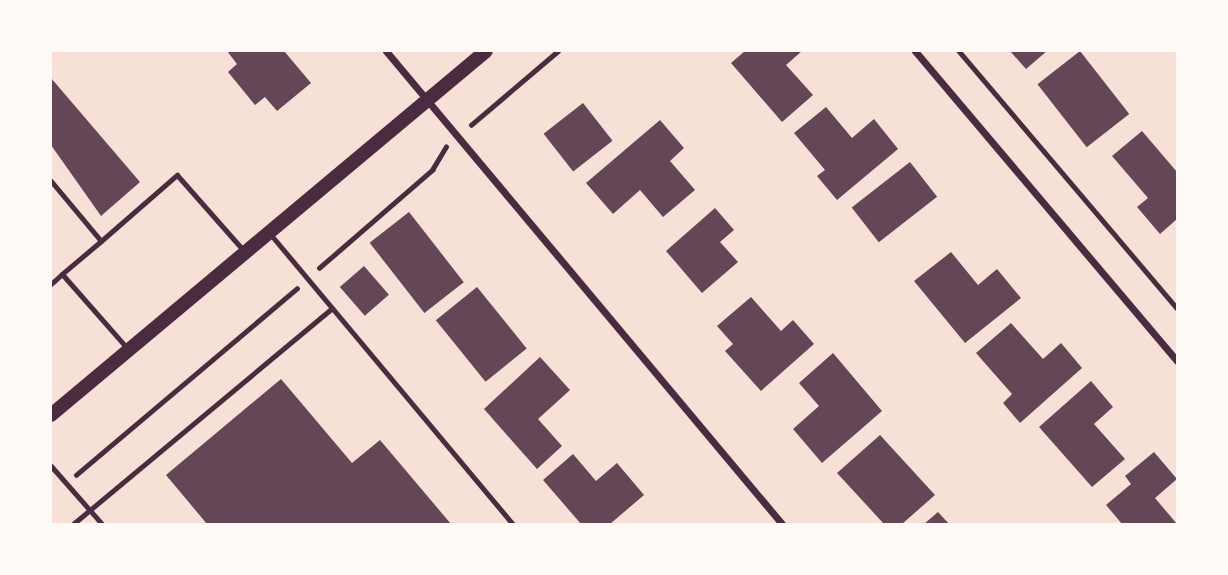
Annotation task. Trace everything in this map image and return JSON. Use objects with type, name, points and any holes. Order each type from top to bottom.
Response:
[{"type":"main road","points":[[51,415],[486,51]]},
{"type":"street","points":[[386,51],[782,524]]},
{"type":"street","points":[[915,51],[1177,361]]},
{"type":"lane","points":[[51,284],[177,175],[245,252]]},
{"type":"lane","points":[[51,181],[101,241]]},
{"type":"lane","points":[[269,233],[513,524]]},
{"type":"lane","points":[[62,274],[128,349]]},
{"type":"lane","points":[[73,524],[91,512],[332,308]]},
{"type":"lane","points":[[51,466],[102,524]]},
{"type":"path","points":[[959,51],[1177,308]]},
{"type":"building","points":[[227,51],[284,51],[311,83],[277,111],[265,97],[255,105],[228,72],[237,64]]},
{"type":"building","points":[[745,51],[802,51],[786,65],[813,95],[782,122],[731,63]]},
{"type":"building","points":[[1010,51],[1047,51],[1026,69]]},
{"type":"building","points":[[1080,51],[1129,114],[1087,147],[1037,84]]},
{"type":"building","points":[[51,78],[140,182],[101,216],[51,145]]},
{"type":"building","points":[[583,103],[613,141],[573,172],[544,134]]},
{"type":"building","points":[[826,107],[852,138],[874,119],[898,149],[837,200],[817,176],[825,170],[794,133]]},
{"type":"building","points":[[660,120],[684,148],[670,161],[695,190],[663,217],[640,190],[613,214],[586,183]]},
{"type":"building","points":[[1142,131],[1177,172],[1177,219],[1160,234],[1137,207],[1148,198],[1112,156]]},
{"type":"building","points":[[910,162],[937,197],[879,242],[852,208]]},
{"type":"building","points":[[715,208],[734,230],[720,242],[738,262],[702,293],[666,251]]},
{"type":"building","points":[[409,212],[464,282],[424,313],[370,243]]},
{"type":"building","points":[[951,252],[978,285],[997,269],[1021,298],[965,343],[914,281]]},
{"type":"building","points":[[364,266],[389,295],[365,316],[340,287]]},
{"type":"building","points":[[477,287],[527,348],[486,382],[436,320]]},
{"type":"building","points":[[751,297],[781,331],[793,320],[814,344],[761,391],[725,351],[733,344],[717,326]]},
{"type":"building","points":[[1011,323],[1043,359],[1061,343],[1082,368],[1020,423],[1003,403],[1012,394],[976,353]]},
{"type":"building","points":[[833,353],[882,411],[822,463],[793,429],[819,406],[799,383]]},
{"type":"building","points":[[540,357],[570,390],[538,419],[562,446],[537,469],[484,409]]},
{"type":"building","points":[[281,379],[352,463],[380,440],[451,524],[207,524],[166,475]]},
{"type":"building","points":[[1091,381],[1113,407],[1094,424],[1125,459],[1092,487],[1039,427]]},
{"type":"building","points":[[880,435],[935,495],[902,524],[884,524],[837,473]]},
{"type":"building","points":[[1154,452],[1177,479],[1155,498],[1177,524],[1122,524],[1106,505],[1131,484],[1125,476]]},
{"type":"building","points":[[573,454],[596,481],[617,463],[644,495],[610,524],[581,524],[543,480]]},
{"type":"building","points":[[938,512],[949,524],[924,524]]}]
